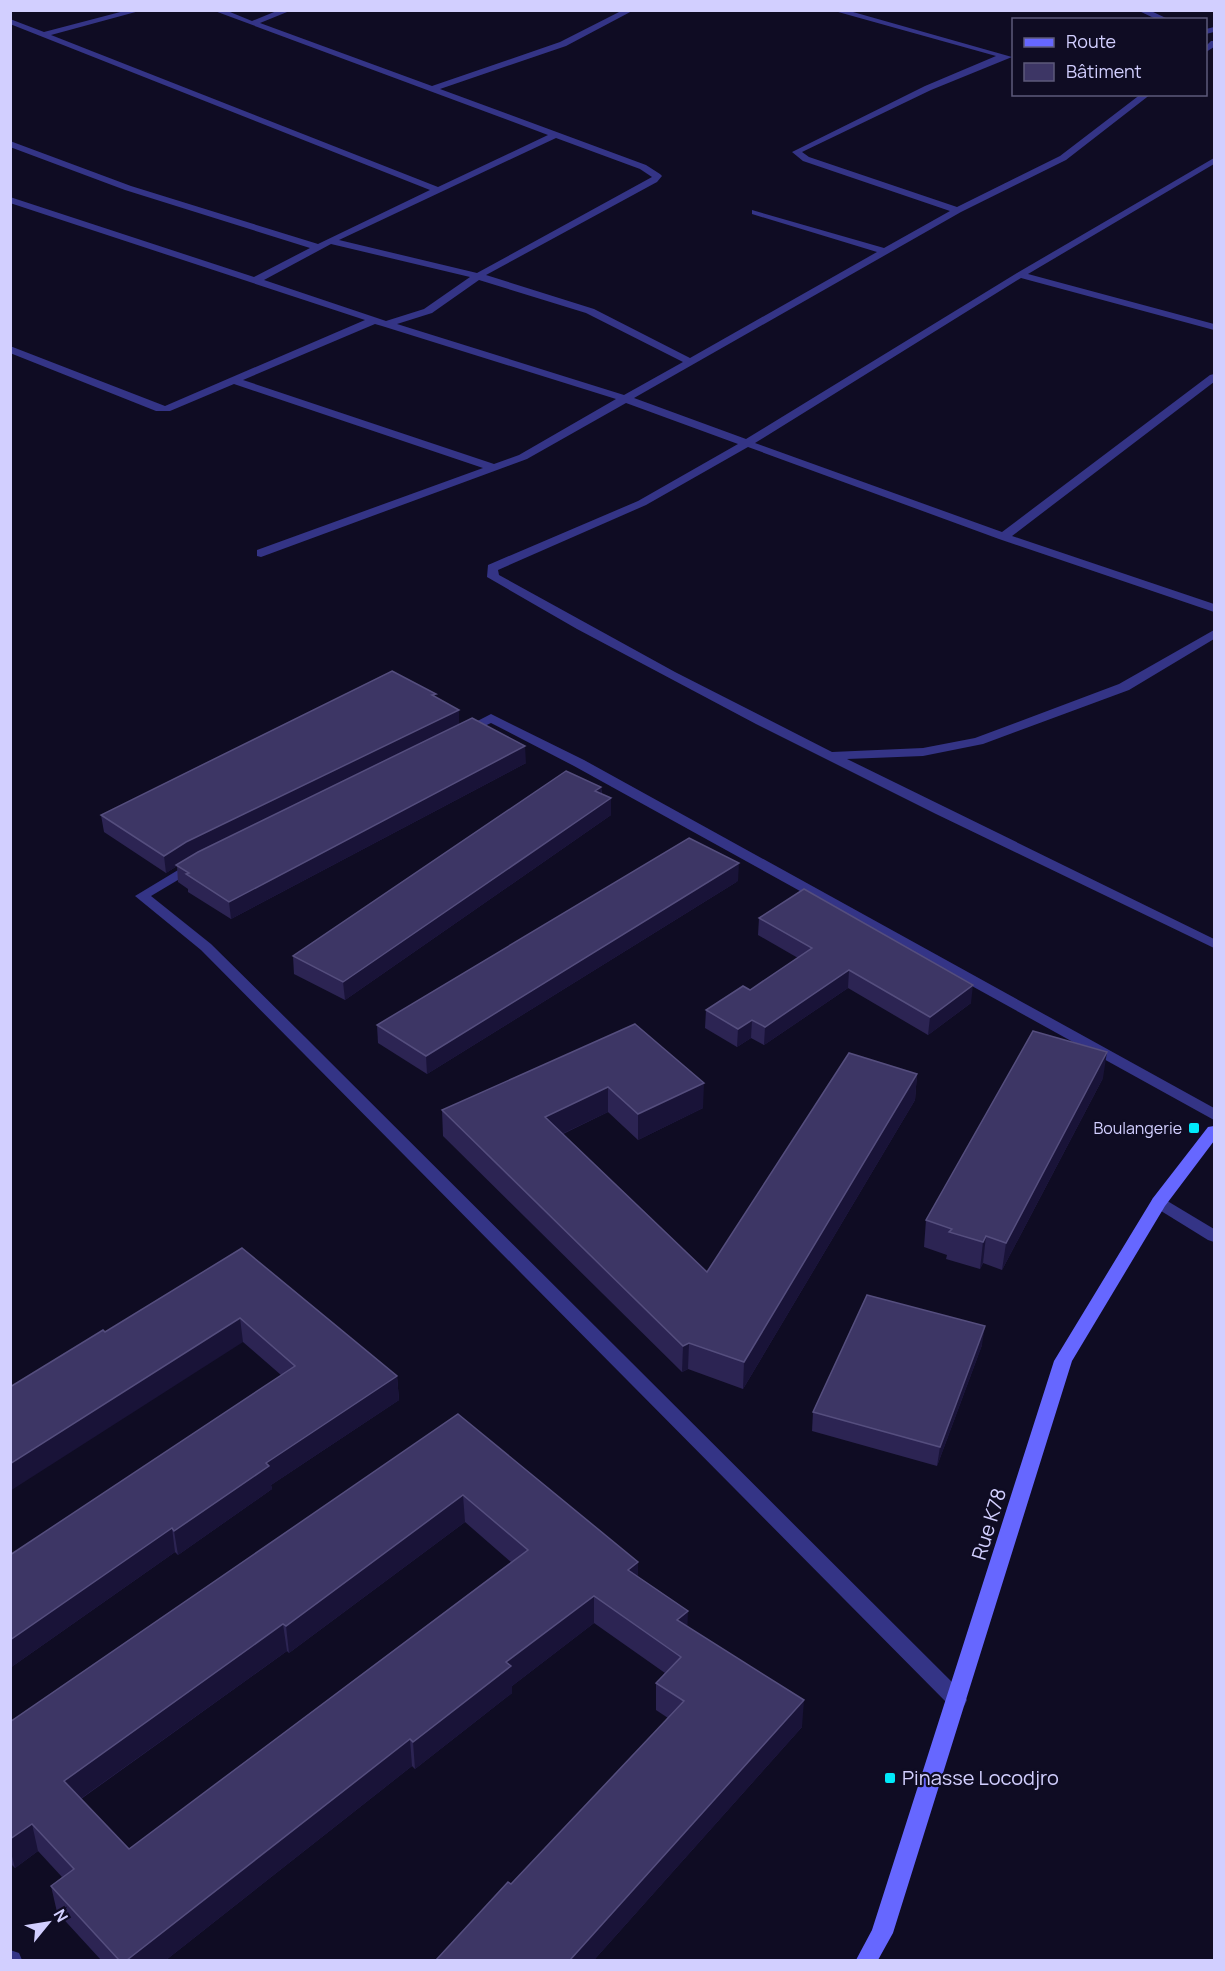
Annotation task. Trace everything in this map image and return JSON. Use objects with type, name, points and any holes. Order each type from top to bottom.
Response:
[{"type":"street","points":[[45,34],[139,10]]},
{"type":"street","points":[[10,349],[156,408],[173,407],[381,322],[422,314],[478,276],[657,176],[644,167],[216,10]]},
{"type":"street","points":[[251,24],[288,10]]},
{"type":"street","points":[[835,10],[1009,58]]},
{"type":"street","points":[[857,16],[875,10]]},
{"type":"street","points":[[1141,10],[1161,18]]},
{"type":"street","points":[[430,90],[562,44],[627,11]]},
{"type":"street","points":[[10,21],[440,191]]},
{"type":"street","points":[[958,210],[806,159],[796,152],[928,88],[1009,58]]},
{"type":"street","points":[[261,553],[336,523],[523,457],[958,210],[1063,158],[1145,96]]},
{"type":"street","points":[[257,280],[330,241],[556,135]]},
{"type":"street","points":[[10,144],[128,188],[318,247]]},
{"type":"street","points":[[1215,161],[1020,275],[747,443],[642,503],[498,565],[492,568],[491,573],[493,577],[614,646],[827,756],[1215,944]]},
{"type":"street","points":[[10,200],[381,322],[626,399],[1003,537],[1215,608]]},
{"type":"street","points":[[755,212],[885,251]]},
{"type":"street","points":[[330,241],[478,276],[590,310],[689,361]]},
{"type":"street","points":[[1020,275],[1215,327]]},
{"type":"street","points":[[1003,537],[1215,377]]},
{"type":"street","points":[[236,381],[495,468]]},
{"type":"street","points":[[827,756],[923,752],[978,741],[1124,687],[1215,634]]},
{"type":"street","points":[[449,739],[491,718],[579,763],[1214,1128]]},
{"type":"street","points":[[205,859],[142,896],[206,948],[299,1039],[957,1700]]},
{"type":"street","name":"Rue K78","points":[[867,1960],[882,1933],[1063,1361],[1159,1202],[1214,1128]]},
{"type":"street","points":[[1159,1202],[1215,1236]]},
{"type":"building","points":[[392,671],[436,694],[432,695],[459,710],[186,842],[164,856],[101,815]]},
{"type":"building","points":[[472,718],[525,746],[229,902],[176,865],[198,852]]},
{"type":"building","points":[[566,771],[601,787],[595,791],[611,798],[343,982],[293,956]]},
{"type":"building","points":[[689,838],[739,863],[426,1056],[377,1025]]},
{"type":"building","points":[[804,889],[973,985],[930,1017],[849,970],[765,1027],[752,1020],[738,1029],[706,1010],[743,986],[750,990],[812,948],[759,918]]},
{"type":"building","points":[[635,1024],[704,1083],[638,1114],[608,1087],[545,1117],[707,1272],[849,1053],[917,1074],[744,1362],[689,1343],[683,1346],[442,1110]]},
{"type":"building","points":[[1033,1031],[1107,1052],[1006,1243],[986,1236],[983,1242],[949,1232],[952,1229],[926,1220]]},
{"type":"building","points":[[242,1248],[397,1376],[266,1463],[269,1466],[174,1531],[172,1528],[10,1640],[10,1555],[295,1366],[240,1318],[10,1464],[10,1387]]},
{"type":"building","points":[[867,1295],[985,1326],[940,1447],[813,1412]]},
{"type":"building","points":[[458,1414],[638,1562],[628,1570],[688,1611],[677,1620],[804,1700],[570,1960],[436,1960],[508,1882],[511,1884],[684,1701],[656,1683],[681,1657],[594,1596],[506,1662],[511,1666],[413,1742],[410,1739],[127,1960],[119,1960],[51,1886],[74,1869],[32,1824],[10,1839],[10,1722]],"holes":[[[463,1495],[528,1550],[129,1849],[64,1781],[283,1624],[286,1626]]]},
{"type":"place","name":"Boulangerie","points":[[1194,1128]]},
{"type":"place","name":"Pinasse Locodjro","points":[[890,1778]]}]
